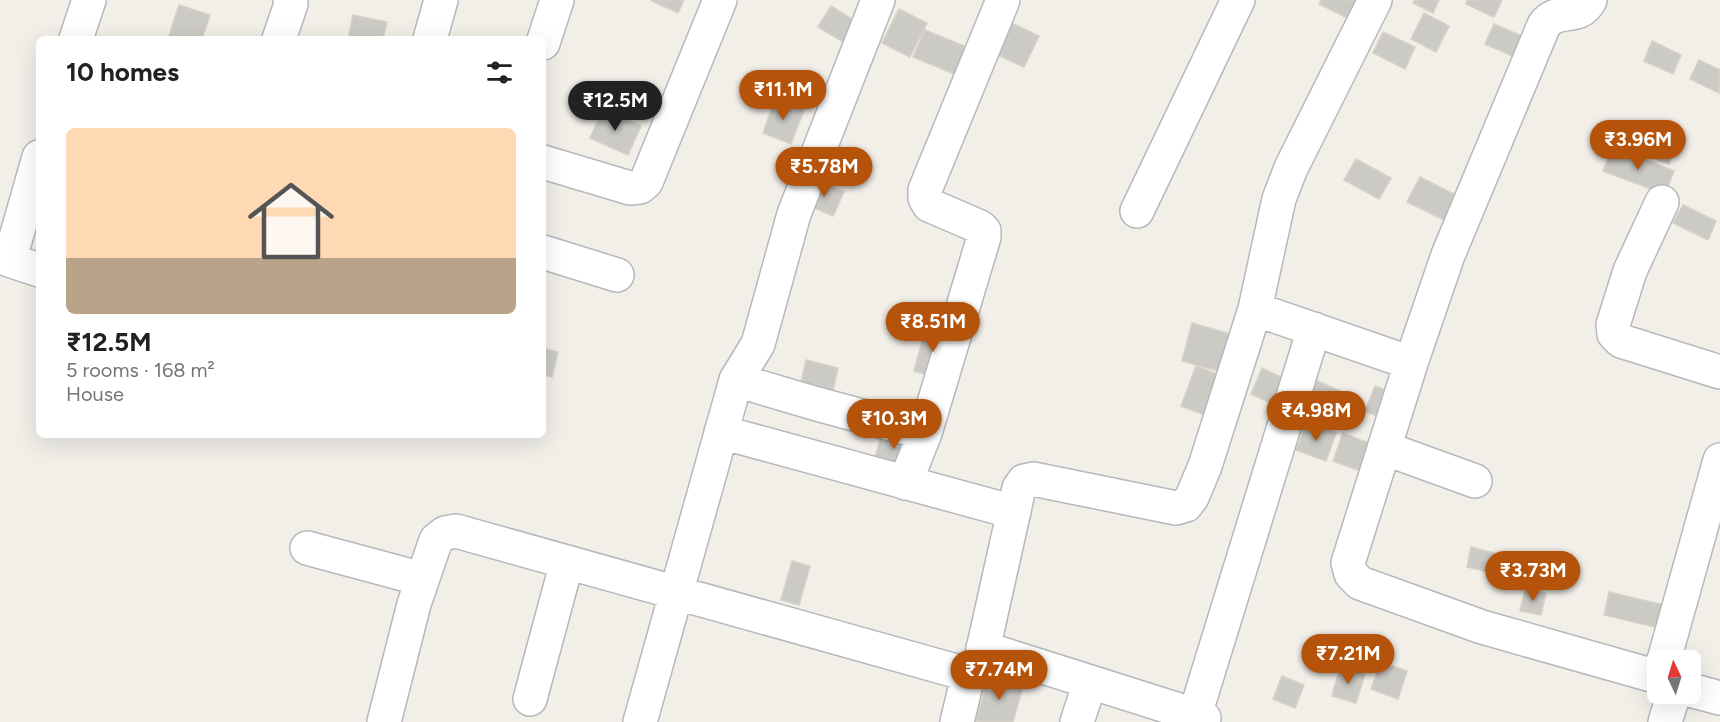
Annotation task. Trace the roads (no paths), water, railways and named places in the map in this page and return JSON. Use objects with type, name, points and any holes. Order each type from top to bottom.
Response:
[{"type":"street","points":[[77,36],[89,0]]},
{"type":"street","points":[[280,36],[291,0]]},
{"type":"street","points":[[431,36],[441,0]]},
{"type":"street","points":[[545,36],[557,0]]},
{"type":"street","points":[[546,163],[630,188],[640,187],[646,182],[720,0]]},
{"type":"street","points":[[640,722],[736,380],[758,344],[794,214],[878,0]]},
{"type":"street","points":[[905,483],[925,433],[984,237],[984,231],[980,227],[929,205],[925,198],[925,190],[1003,0]]},
{"type":"street","points":[[1137,211],[1238,0]]},
{"type":"street","points":[[957,722],[976,660],[1019,488],[1024,480],[1033,479],[1176,508],[1186,505],[1192,497],[1205,466],[1255,309],[1284,184],[1376,0]]},
{"type":"street","points":[[1590,0],[1583,10],[1549,18],[1544,25],[1448,255],[1411,363],[1348,563],[1350,574],[1360,583],[1482,627],[1647,674]]},
{"type":"street","points":[[0,256],[13,248],[36,168]]},
{"type":"street","points":[[1662,202],[1630,271],[1613,325],[1614,334],[1621,341],[1720,372]]},
{"type":"street","points":[[546,253],[617,275]]},
{"type":"street","points":[[0,256],[36,269]]},
{"type":"street","points":[[1255,309],[1411,363]]},
{"type":"street","points":[[976,660],[1090,682],[1205,719],[1314,329]]},
{"type":"street","points":[[736,380],[925,433]]},
{"type":"street","points":[[721,432],[1014,512]]},
{"type":"street","points":[[1384,448],[1475,481]]},
{"type":"street","points":[[1667,650],[1715,500],[1720,460]]},
{"type":"street","points":[[384,722],[414,604],[436,540],[445,533],[456,531],[963,673],[976,660]]},
{"type":"street","points":[[307,548],[422,579]]},
{"type":"street","points":[[530,699],[567,562]]},
{"type":"street","points":[[1077,722],[1090,682]]},
{"type":"street","points":[[1701,693],[1720,698]]},
{"type":"street","points":[[1665,722],[1671,704]]}]
